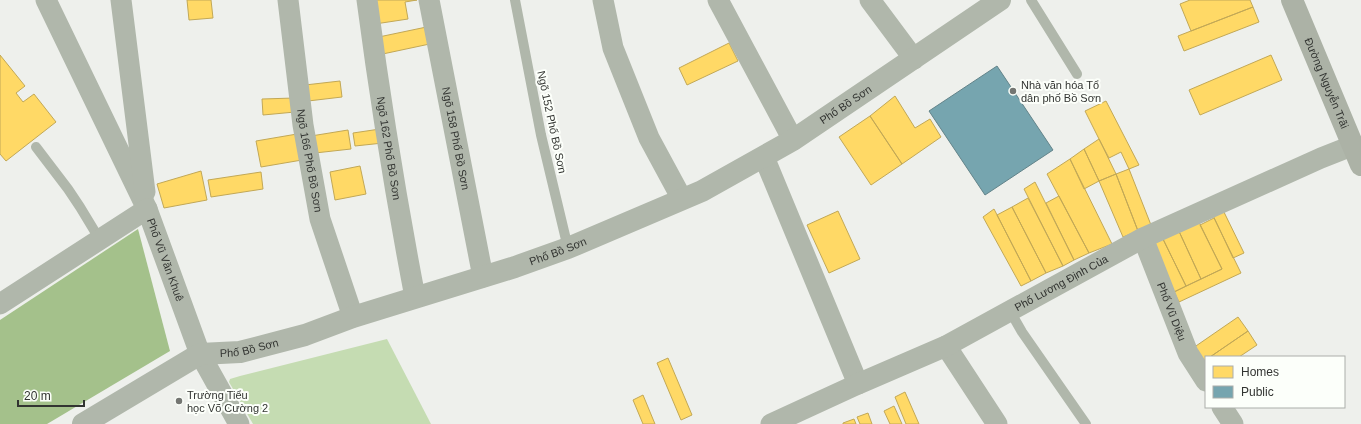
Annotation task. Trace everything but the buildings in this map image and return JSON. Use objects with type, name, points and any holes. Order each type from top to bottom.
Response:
[{"type":"highway","name":"Đường Nguyễn Trãi","points":[[1292,0],[1357,155]]},
{"type":"street","points":[[46,0],[147,209]]},
{"type":"street","points":[[121,0],[147,209]]},
{"type":"street","name":"Ngõ 166 Phố Bồ Sơn","points":[[288,0],[303,125],[320,219],[353,317]]},
{"type":"street","name":"Ngõ 162 Phố Bồ Sơn","points":[[367,0],[397,205],[415,297]]},
{"type":"street","name":"Ngõ 158 Phố Bồ Sơn","points":[[429,0],[483,277]]},
{"type":"street","points":[[603,0],[613,48],[646,131],[682,199]]},
{"type":"street","points":[[718,0],[793,140]]},
{"type":"street","points":[[870,0],[914,59]]},
{"type":"street","name":"Phố Bồ Sơn","points":[[83,424],[200,354],[240,352],[305,335],[353,317],[483,277],[568,248],[702,190],[793,140],[914,59],[988,3]]},
{"type":"street","name":"Phố Lương Định Của","points":[[771,424],[946,346],[1143,238],[1321,158],[1357,155]]},
{"type":"street","points":[[764,157],[858,384]]},
{"type":"street","name":"Phố Vũ Văn Khuê","points":[[0,304],[147,209],[200,354],[239,424]]},
{"type":"street","name":"Phố Vũ Diệu","points":[[1143,238],[1188,353],[1205,379]]},
{"type":"street","points":[[946,346],[997,424]]},
{"type":"street","points":[[1223,408],[1233,424]]},
{"type":"lane","name":"Ngõ 152 Phố Bồ Sơn","points":[[515,0],[541,135],[568,248]]},
{"type":"lane","points":[[1031,0],[1077,74]]},
{"type":"lane","points":[[36,147],[68,189],[100,240]]},
{"type":"lane","points":[[1010,311],[1022,332],[1086,424]]},
{"type":"shaded area","points":[[138,229],[170,351],[47,424],[0,424],[0,320]]},
{"type":"shaded area","points":[[387,339],[431,424],[253,424],[229,382],[230,379],[240,376]]},
{"type":"place","name":"Nhà văn hóa Tổ dân phố Bồ Sơn","points":[[1013,91]]},
{"type":"place","name":"Trường Tiểu học Võ Cường 2","points":[[179,401]]}]
